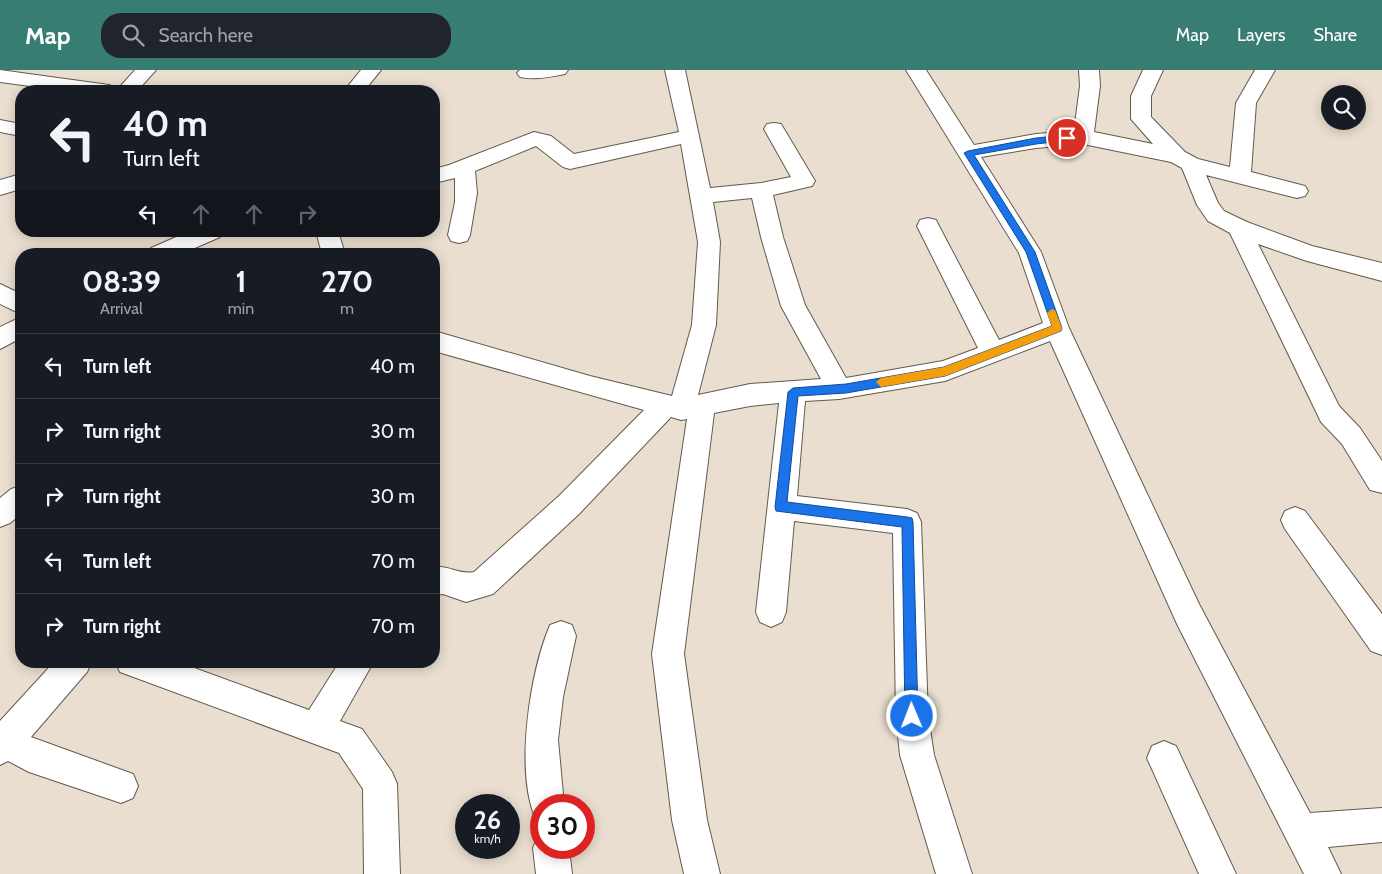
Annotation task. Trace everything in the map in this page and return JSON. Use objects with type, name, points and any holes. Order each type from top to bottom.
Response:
[{"type":"street","points":[[132,85],[146,70]]},
{"type":"street","points":[[359,85],[370,70]]},
{"type":"street","points":[[527,73],[558,70]]},
{"type":"street","points":[[675,70],[690,136],[709,242],[704,325],[683,407],[668,654],[675,689],[678,738],[695,848],[702,874]]},
{"type":"street","points":[[916,70],[1030,252],[1057,328],[1188,614],[1323,874]]},
{"type":"street","points":[[1083,137],[1090,86],[1089,70]]},
{"type":"street","points":[[1153,70],[1141,96],[1141,118],[1185,161],[1208,205],[1216,216],[1239,228],[1307,253],[1382,272]]},
{"type":"street","points":[[1240,176],[1246,103],[1265,70]]},
{"type":"street","points":[[0,76],[65,85]]},
{"type":"street","points":[[0,126],[15,129]]},
{"type":"street","points":[[701,196],[761,190],[804,181],[774,129]]},
{"type":"street","points":[[440,174],[464,168],[534,139],[544,141],[570,162],[690,136]]},
{"type":"street","points":[[968,153],[1036,141],[1083,137],[1152,150],[1297,192]]},
{"type":"street","points":[[458,234],[466,203],[467,180],[464,168]]},
{"type":"street","points":[[0,188],[15,183]]},
{"type":"street","points":[[761,190],[772,237],[793,306],[839,389]]},
{"type":"street","points":[[928,226],[993,353]]},
{"type":"street","points":[[1239,228],[1330,414],[1351,436],[1380,481],[1382,481]]},
{"type":"street","points":[[173,248],[198,237]]},
{"type":"street","points":[[0,293],[15,302]]},
{"type":"street","points":[[440,343],[683,407],[750,395],[839,389],[945,371],[1057,328]]},
{"type":"street","points":[[0,339],[15,330]]},
{"type":"street","points":[[771,612],[793,392]]},
{"type":"street","points":[[440,580],[466,588],[482,584],[569,505],[683,407]]},
{"type":"street","points":[[0,514],[15,503]]},
{"type":"street","points":[[781,507],[907,522],[912,716],[916,754],[954,874]]},
{"type":"street","points":[[1295,520],[1382,640]]},
{"type":"street","points":[[546,794],[541,740],[547,697],[561,636]]},
{"type":"street","points":[[70,668],[1,743],[29,755],[121,786]]},
{"type":"street","points":[[150,668],[350,741],[380,784],[382,874]]},
{"type":"street","points":[[316,729],[354,668]]},
{"type":"street","points":[[1164,758],[1218,874]]},
{"type":"street","points":[[1300,831],[1382,824]]},
{"type":"street","points":[[552,859],[554,874]]},
{"type":"slow traffic","points":[[881,382],[945,371],[1057,328],[1052,313]]},
{"type":"route","points":[[912,716],[907,522],[781,507],[793,392],[846,388],[945,371],[1057,328],[1030,252],[968,153],[1036,141],[1067,138]]}]
